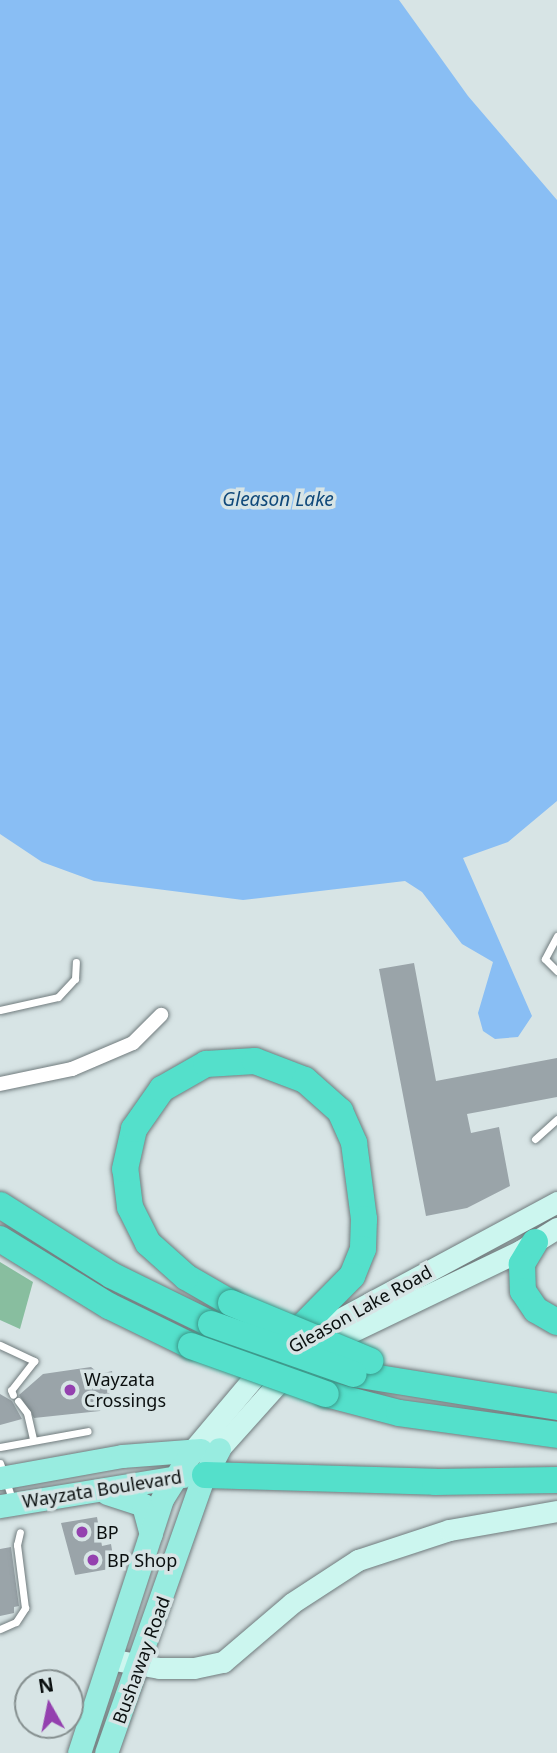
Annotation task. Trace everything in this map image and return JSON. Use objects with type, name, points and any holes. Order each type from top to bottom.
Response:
[{"type":"highway","points":[[273,1357],[352,1276],[362,1249],[364,1219],[354,1143],[340,1111],[321,1091],[296,1076],[273,1065],[241,1060],[206,1065],[162,1089],[134,1129],[125,1169],[130,1207],[148,1243],[186,1278],[231,1303],[362,1367]]},
{"type":"highway","points":[[0,1205],[111,1275],[211,1324],[362,1367],[424,1389],[557,1407]]},
{"type":"highway","points":[[546,1235],[522,1264],[523,1291],[536,1311],[557,1322]]},
{"type":"highway","points":[[0,1239],[109,1306],[191,1346],[326,1394],[399,1413],[557,1435]]},
{"type":"highway","points":[[205,1475],[435,1482],[557,1480]]},
{"type":"highway","points":[[292,1476],[349,1496],[451,1499],[557,1492]]},
{"type":"main road","name":"Gleason Lake Road","points":[[192,1451],[273,1357],[557,1202]]},
{"type":"main road","name":"Gleason Lake Road","points":[[219,1449],[272,1386],[318,1348],[546,1235]]},
{"type":"main road","name":"Wayzata Boulevard","points":[[2,1473],[151,1454],[219,1449]]},
{"type":"main road","name":"Bushaway Road","points":[[106,1753],[205,1475],[219,1449]]},
{"type":"main road","name":"Bushaway Road","points":[[79,1753],[151,1534],[174,1477],[192,1451]]},
{"type":"main road","name":"Wayzata Boulevard","points":[[6,1505],[174,1477],[205,1475]]},
{"type":"main road","points":[[87,1491],[139,1501],[149,1514],[151,1534]]},
{"type":"main road","points":[[108,1659],[138,1666],[194,1668],[223,1662],[292,1604],[358,1560],[450,1530],[557,1511]]},
{"type":"street","points":[[0,1084],[72,1069],[133,1043],[161,1015]]},
{"type":"lane","points":[[557,936],[545,959],[557,971]]},
{"type":"lane","points":[[0,1010],[58,997],[75,979],[76,962]]},
{"type":"lane","points":[[535,1139],[557,1119]]},
{"type":"lane","points":[[0,1345],[34,1361],[11,1390],[27,1413],[33,1438]]},
{"type":"lane","points":[[0,1447],[33,1438],[88,1431]]},
{"type":"lane","points":[[2,1473],[6,1505]]},
{"type":"lane","points":[[0,1629],[16,1622],[25,1608],[16,1545],[20,1532]]},
{"type":"green space","points":[[0,1262],[33,1282],[20,1329],[0,1320]]},
{"type":"water","name":"Gleason Lake","points":[[0,0],[399,0],[468,96],[557,200],[557,801],[508,842],[463,858],[532,1016],[518,1037],[495,1039],[483,1031],[478,1013],[493,962],[462,944],[422,892],[405,881],[243,900],[94,881],[42,862],[0,834]]},
{"type":"building","points":[[414,963],[436,1081],[557,1058],[557,1097],[467,1114],[471,1133],[499,1127],[510,1186],[467,1208],[426,1216],[379,969]]},
{"type":"building","name":"Wayzata Crossings","points":[[91,1367],[100,1374],[112,1371],[114,1385],[100,1411],[34,1418],[19,1395],[43,1374]]},
{"type":"building","points":[[0,1394],[12,1401],[22,1419],[0,1425]]},
{"type":"building","points":[[97,1517],[102,1546],[111,1544],[115,1568],[75,1575],[61,1523]]},
{"type":"building","points":[[11,1547],[19,1606],[14,1607],[14,1613],[0,1616],[0,1549]]},
{"type":"place","name":"Wayzata Crossings","points":[[70,1390]]},
{"type":"place","name":"BP","points":[[82,1532]]},
{"type":"place","name":"BP Shop","points":[[93,1560]]}]
